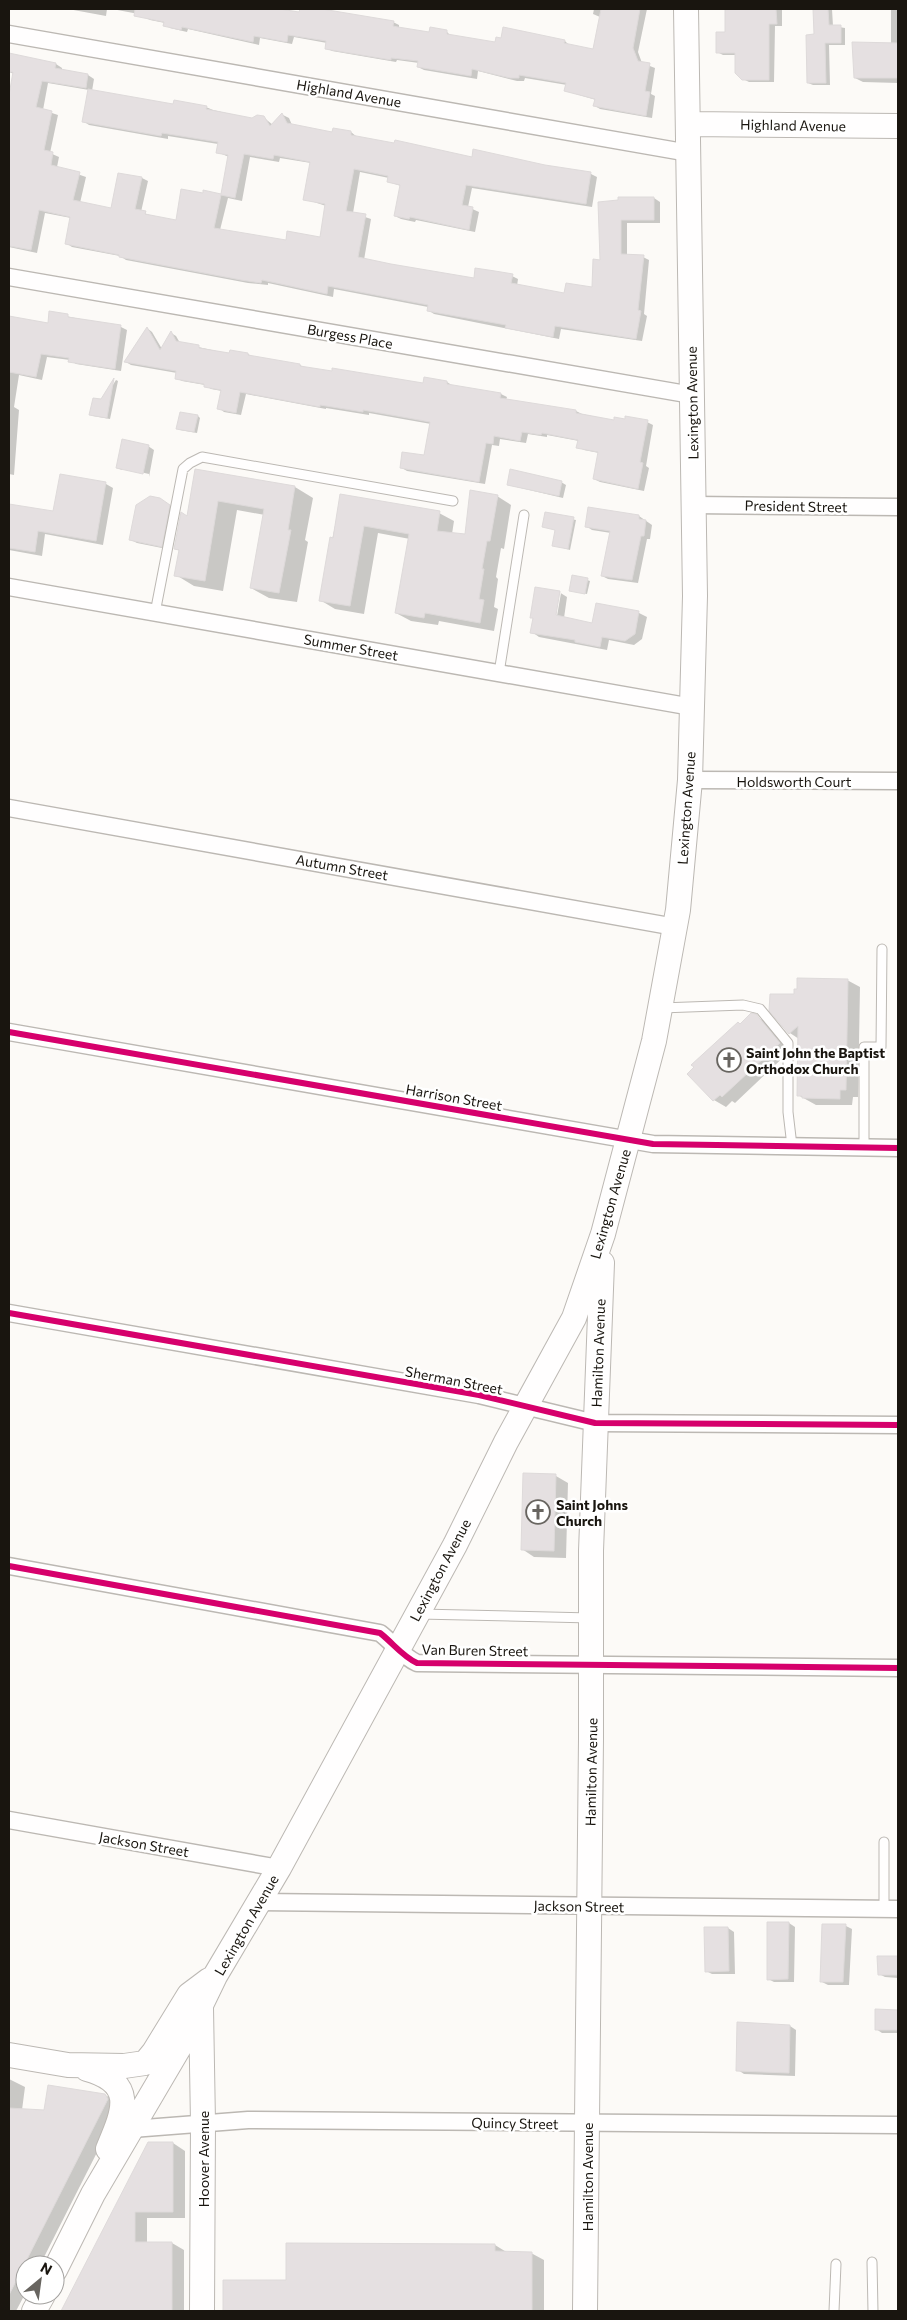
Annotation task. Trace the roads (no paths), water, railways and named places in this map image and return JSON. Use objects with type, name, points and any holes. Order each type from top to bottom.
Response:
[{"type":"main road","name":"Lexington Avenue","points":[[62,2255],[93,2194],[202,2006],[215,1976],[279,1868],[455,1545],[525,1408],[574,1318],[603,1234],[654,1040],[675,926],[690,780],[695,596],[686,9]]},
{"type":"main road","name":"Highland Avenue","points":[[688,124],[898,126]]},
{"type":"main road","name":"Hamilton Avenue","points":[[585,2311],[591,1551],[603,1234]]},
{"type":"main road","points":[[68,2066],[130,2066],[144,2063],[154,2052],[189,1996],[215,1976]]},
{"type":"main road","name":"Hoover Avenue","points":[[202,2006],[202,2311]]},
{"type":"main road","points":[[9,2055],[89,2069],[113,2080],[119,2086],[124,2099],[123,2107],[77,2226]]},
{"type":"street","name":"Highland Avenue","points":[[9,34],[689,153]]},
{"type":"street","name":"Burgess Place","points":[[9,277],[692,395]]},
{"type":"street","name":"President Street","points":[[694,505],[898,507]]},
{"type":"street","name":"Summer Street","points":[[9,587],[692,707]]},
{"type":"street","name":"Holdsworth Court","points":[[690,780],[898,781]]},
{"type":"street","name":"Autumn Street","points":[[9,808],[675,926]]},
{"type":"street","name":"Harrison Street","points":[[9,1032],[653,1144],[898,1148]]},
{"type":"street","name":"Sherman Street","points":[[9,1313],[479,1396],[595,1423],[898,1426]]},
{"type":"street","name":"Van Buren Street","points":[[9,1566],[378,1633],[392,1642],[406,1658],[417,1663],[898,1668]]},
{"type":"street","name":"Jackson Street","points":[[9,1820],[279,1868]]},
{"type":"street","name":"Jackson Street","points":[[259,1902],[891,1909]]},
{"type":"street","name":"Quincy Street","points":[[132,2129],[248,2120],[898,2125]]},
{"type":"lane","points":[[155,612],[183,469],[190,463],[202,458],[453,501]]},
{"type":"lane","points":[[499,673],[524,514]]},
{"type":"lane","points":[[864,1147],[864,1046],[881,1047],[882,949]]},
{"type":"lane","points":[[660,1008],[743,1005],[760,1009],[788,1043],[788,1112],[792,1146]]},
{"type":"lane","points":[[416,1614],[591,1618]]},
{"type":"lane","points":[[884,1842],[891,1909]]},
{"type":"lane","points":[[872,2262],[873,2311]]},
{"type":"lane","points":[[834,2311],[836,2264]]},
{"type":"place","name":"Saint John the Baptist Orthodox Church","points":[[729,1060]]},
{"type":"place","name":"Saint Johns Church","points":[[538,1512]]}]
